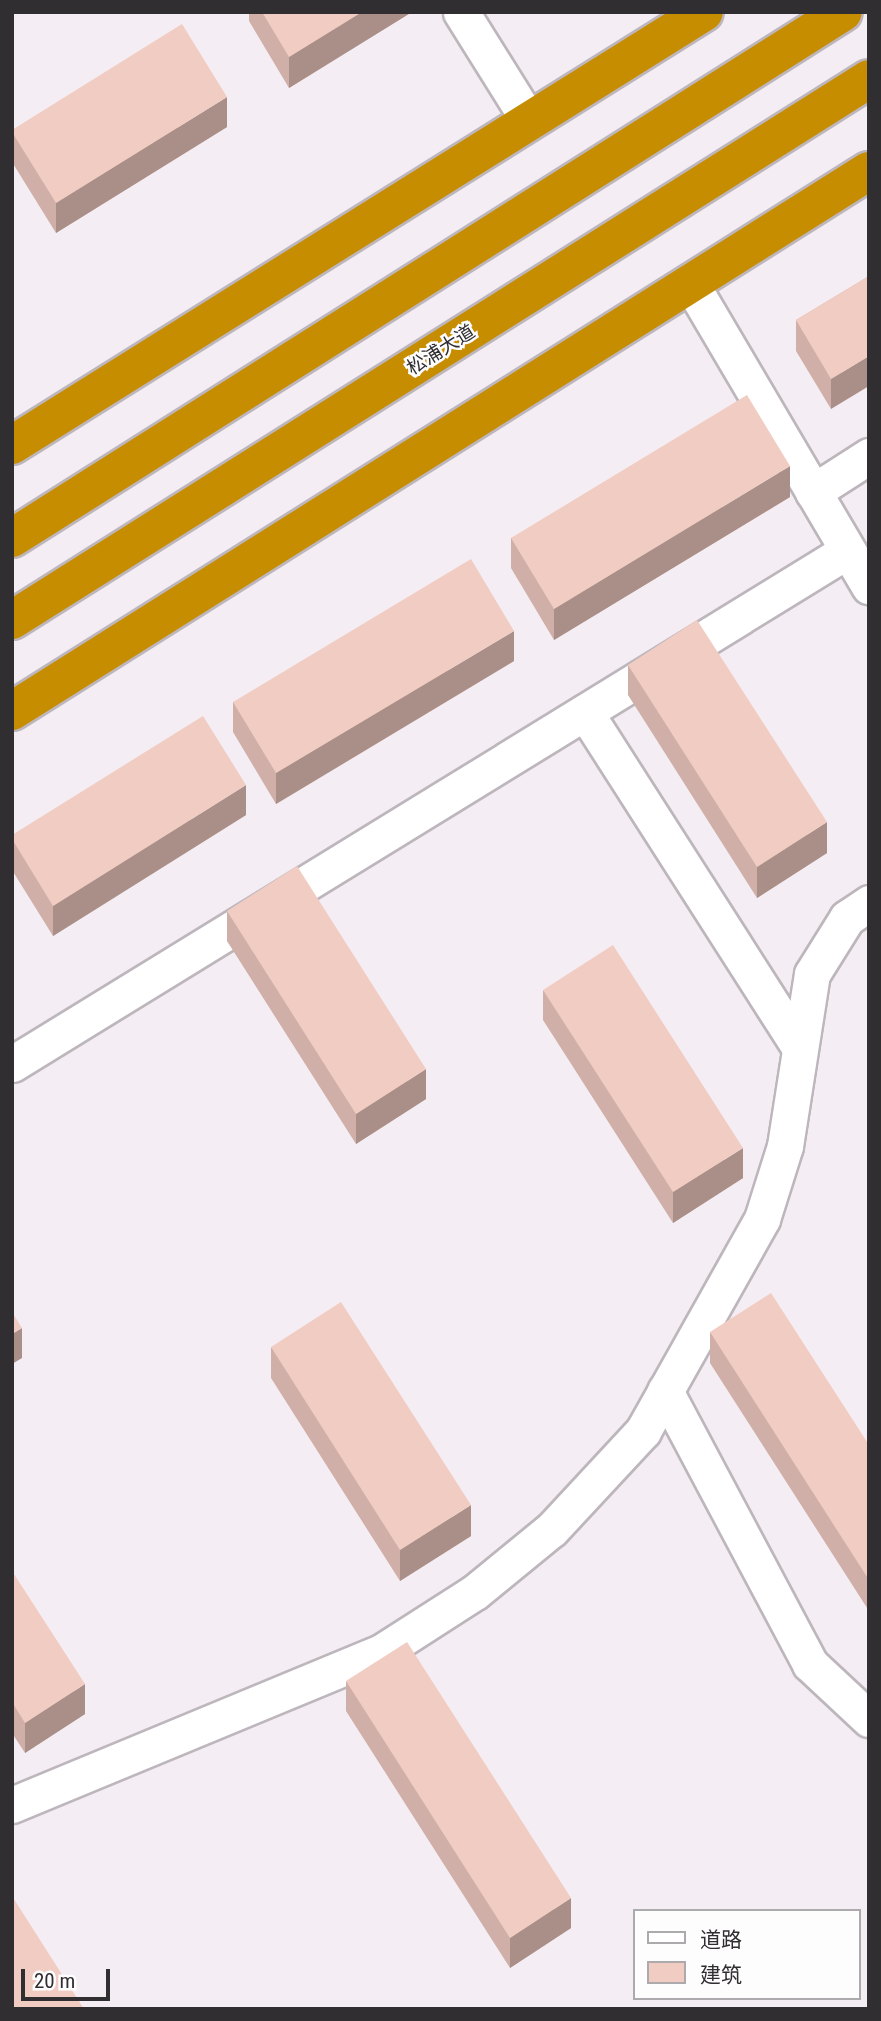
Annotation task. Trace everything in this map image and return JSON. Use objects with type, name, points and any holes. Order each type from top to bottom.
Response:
[{"type":"highway","points":[[12,445],[704,12]]},
{"type":"highway","points":[[12,538],[844,12]]},
{"type":"highway","name":"松浦大道","points":[[12,620],[869,79]]},
{"type":"highway","points":[[12,710],[869,171]]},
{"type":"street","points":[[461,12],[529,121]]},
{"type":"street","points":[[691,284],[869,586]]},
{"type":"street","points":[[813,492],[869,456]]},
{"type":"street","points":[[12,1064],[847,551]]},
{"type":"street","points":[[584,712],[797,1043]]},
{"type":"street","points":[[12,1805],[383,1651],[475,1592],[552,1529],[643,1431],[762,1219],[785,1146],[797,1043],[812,974],[847,918],[869,903]]},
{"type":"street","points":[[665,1391],[810,1664],[869,1718]]},
{"type":"building","points":[[262,12],[362,12],[289,57]]},
{"type":"building","points":[[182,24],[227,97],[56,203],[12,130]]},
{"type":"building","points":[[869,276],[869,356],[831,379],[796,320]]},
{"type":"building","points":[[747,395],[790,466],[554,609],[511,538]]},
{"type":"building","points":[[471,559],[514,631],[276,773],[233,702]]},
{"type":"building","points":[[697,620],[827,822],[757,867],[628,665]]},
{"type":"building","points":[[203,716],[246,785],[53,906],[12,835]]},
{"type":"building","points":[[297,866],[426,1069],[356,1114],[227,911]]},
{"type":"building","points":[[613,945],[743,1148],[673,1192],[543,990]]},
{"type":"building","points":[[771,1293],[869,1445],[869,1580],[710,1332]]},
{"type":"building","points":[[341,1302],[471,1505],[400,1550],[271,1347]]},
{"type":"building","points":[[12,1312],[22,1328],[12,1334]]},
{"type":"building","points":[[12,1571],[85,1684],[25,1723],[12,1702]]},
{"type":"building","points":[[407,1642],[571,1898],[510,1938],[346,1681]]},
{"type":"building","points":[[12,1896],[84,2009],[12,2009]]}]
